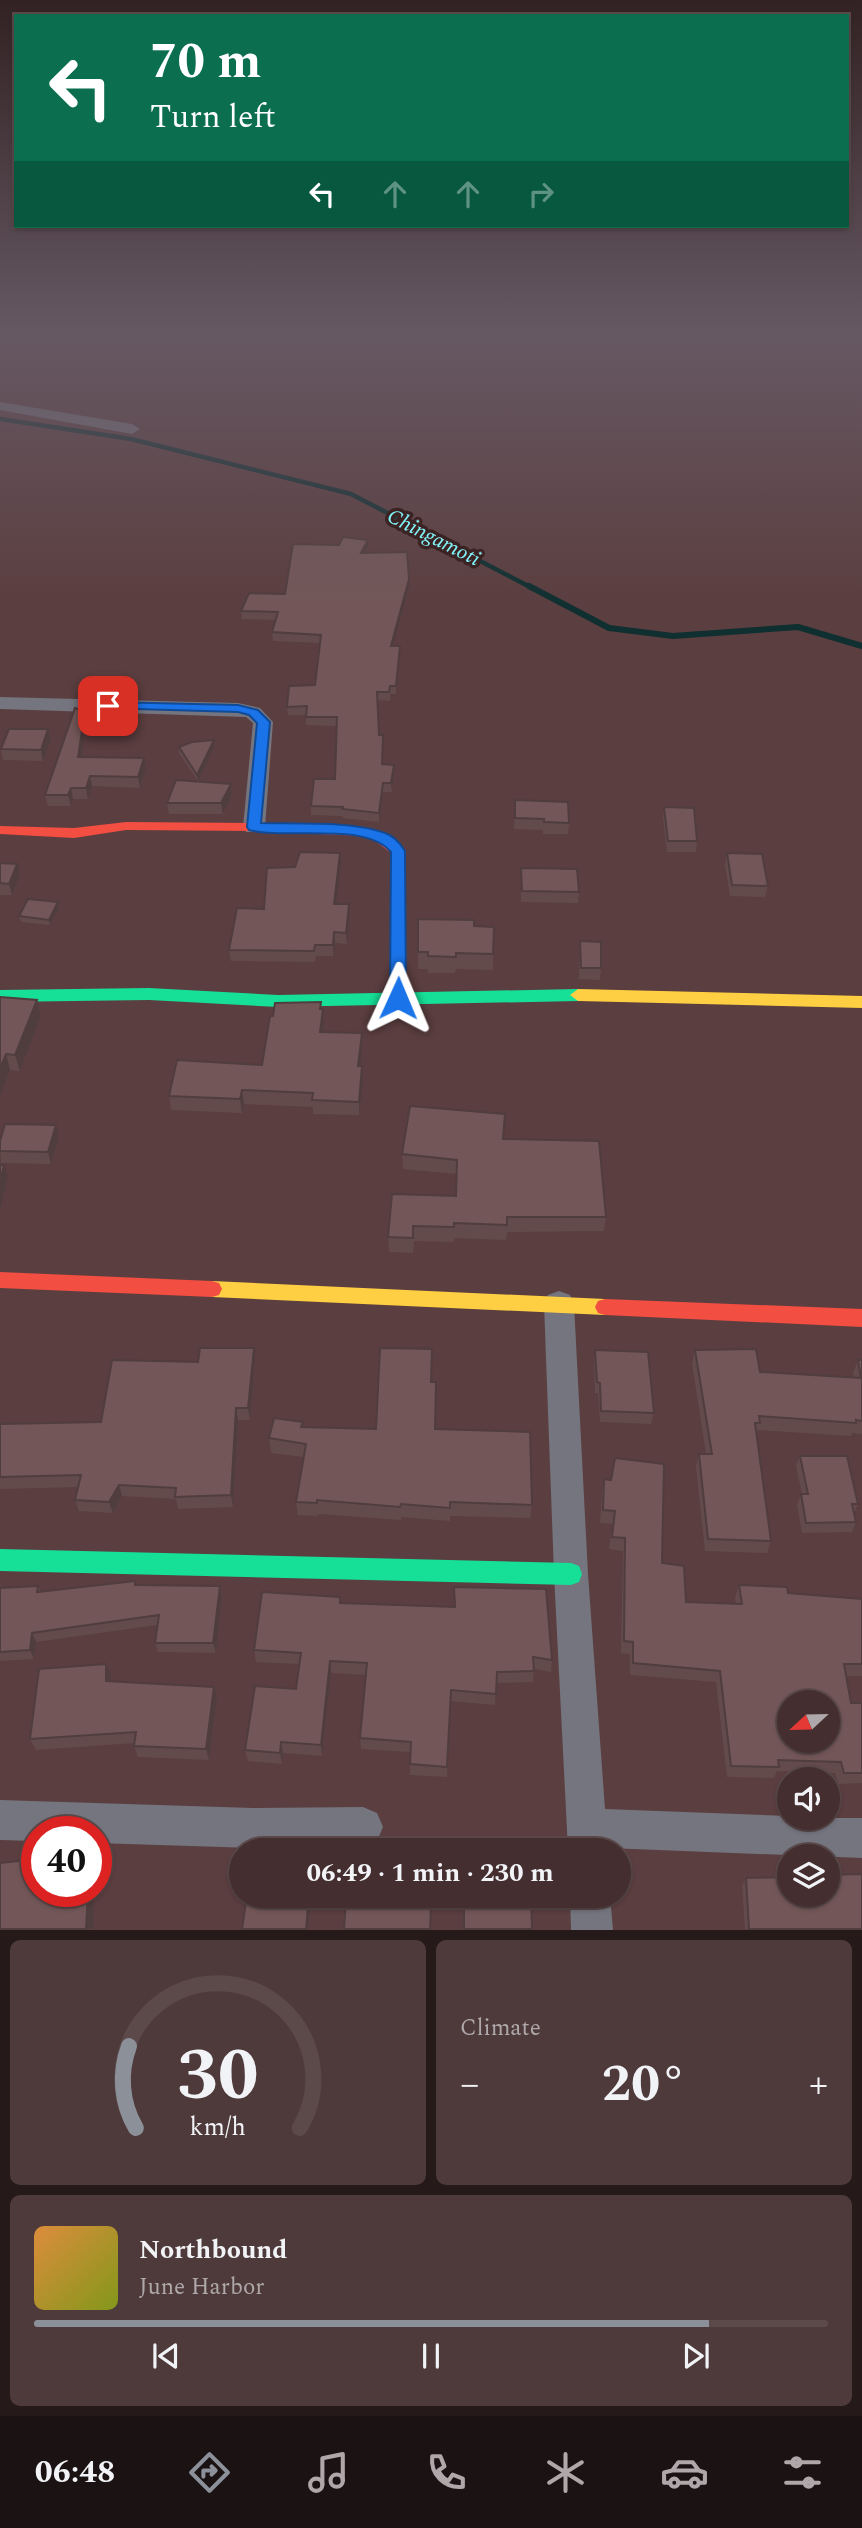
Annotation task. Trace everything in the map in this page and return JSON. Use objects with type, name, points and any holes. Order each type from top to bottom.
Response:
[{"type":"street","points":[[115,426],[132,429]]},
{"type":"street","points":[[0,704],[238,709],[253,712],[264,722],[254,827]]},
{"type":"street","points":[[0,830],[74,833],[126,826],[254,827],[363,832],[381,836],[398,851],[398,998]]},
{"type":"street","points":[[0,996],[149,994],[278,1001],[554,994],[862,1002]]},
{"type":"street","points":[[0,1280],[862,1318]]},
{"type":"street","points":[[559,1304],[571,1574],[587,1838]]},
{"type":"street","points":[[0,1560],[571,1574]]},
{"type":"street","points":[[0,1820],[254,1828],[363,1827]]},
{"type":"street","points":[[631,1839],[862,1838]]},
{"type":"street","points":[[591,1908],[592,1930]]},
{"type":"building","points":[[343,537],[368,540],[361,553],[407,552],[409,579],[391,646],[400,646],[396,686],[390,686],[389,692],[377,692],[379,735],[383,735],[382,764],[394,765],[391,783],[383,783],[379,813],[342,809],[343,807],[311,806],[314,779],[335,779],[337,717],[306,717],[307,706],[287,707],[289,686],[315,685],[321,635],[272,632],[278,612],[241,611],[249,593],[285,594],[293,544],[339,545]]},
{"type":"building","points":[[75,708],[85,711],[78,757],[144,758],[138,777],[90,776],[86,788],[71,788],[68,795],[45,795]]},
{"type":"building","points":[[9,729],[48,729],[41,750],[1,749]]},
{"type":"building","points":[[214,740],[197,775],[179,747],[192,742]]},
{"type":"building","points":[[176,780],[231,784],[221,803],[167,803]]},
{"type":"building","points":[[515,800],[568,802],[569,823],[515,818]]},
{"type":"building","points":[[664,807],[694,808],[697,841],[668,841]]},
{"type":"building","points":[[300,852],[340,853],[334,904],[349,904],[346,933],[334,932],[333,945],[315,945],[314,951],[229,950],[237,908],[264,909],[267,868],[295,867]]},
{"type":"building","points":[[727,853],[762,854],[768,886],[732,885]]},
{"type":"building","points":[[0,863],[17,864],[9,884],[0,883]]},
{"type":"building","points":[[521,868],[577,869],[579,892],[522,891]]},
{"type":"building","points":[[28,899],[58,902],[49,920],[19,916]]},
{"type":"building","points":[[418,919],[474,920],[474,926],[494,927],[493,954],[456,953],[456,957],[428,956],[428,952],[418,952]]},
{"type":"building","points":[[580,941],[601,942],[601,968],[581,968]]},
{"type":"building","points":[[0,997],[37,1000],[15,1055],[6,1054],[0,1069]]},
{"type":"building","points":[[321,1002],[320,1009],[323,1009],[320,1032],[362,1033],[358,1066],[362,1066],[359,1102],[312,1100],[313,1093],[242,1090],[240,1099],[169,1096],[177,1060],[262,1065],[270,1016],[273,1016],[275,1003]]},
{"type":"building","points":[[410,1106],[505,1114],[503,1139],[599,1141],[606,1217],[507,1217],[507,1225],[454,1223],[454,1227],[413,1226],[413,1238],[388,1237],[392,1194],[456,1196],[457,1160],[402,1154]]},
{"type":"building","points":[[5,1124],[56,1125],[48,1152],[0,1151]]},
{"type":"building","points":[[0,1165],[4,1165],[0,1182]]},
{"type":"building","points":[[200,1348],[254,1348],[248,1408],[236,1408],[231,1495],[175,1497],[176,1488],[119,1485],[109,1502],[75,1500],[81,1475],[0,1477],[0,1424],[101,1422],[112,1360],[198,1362]]},
{"type":"building","points":[[380,1348],[432,1349],[431,1382],[436,1382],[435,1429],[530,1432],[532,1505],[450,1502],[450,1508],[317,1500],[317,1503],[296,1502],[306,1444],[269,1438],[274,1418],[303,1422],[301,1427],[376,1429]]},
{"type":"building","points":[[756,1349],[760,1372],[861,1378],[858,1360],[862,1360],[862,1421],[856,1420],[856,1423],[759,1416],[760,1423],[755,1423],[771,1541],[708,1539],[699,1454],[712,1454],[695,1350]]},
{"type":"building","points":[[595,1350],[648,1352],[654,1413],[601,1411]]},
{"type":"building","points":[[800,1456],[847,1456],[858,1504],[852,1504],[856,1522],[806,1523],[801,1494],[808,1494]]},
{"type":"building","points":[[615,1458],[664,1464],[662,1563],[684,1566],[686,1602],[742,1604],[739,1585],[787,1587],[788,1593],[862,1599],[862,1664],[844,1664],[851,1703],[862,1703],[862,1773],[844,1773],[841,1762],[778,1760],[779,1767],[731,1766],[720,1671],[633,1663],[633,1642],[624,1641],[625,1538],[612,1537],[615,1511],[603,1510],[604,1479],[611,1480]]},
{"type":"building","points":[[135,1581],[135,1585],[220,1586],[213,1643],[155,1643],[159,1615],[32,1633],[30,1650],[0,1652],[0,1588],[38,1586],[37,1592]]},
{"type":"building","points":[[454,1587],[546,1589],[552,1660],[533,1657],[534,1671],[497,1672],[496,1694],[451,1690],[447,1767],[410,1764],[411,1742],[360,1738],[367,1663],[330,1661],[321,1745],[281,1742],[280,1753],[245,1750],[255,1686],[296,1689],[301,1653],[254,1650],[262,1592],[340,1597],[340,1603],[455,1607]]},
{"type":"building","points":[[106,1664],[106,1681],[214,1687],[206,1749],[134,1746],[136,1732],[30,1739],[39,1669]]},
{"type":"building","points":[[21,1861],[21,1907],[87,1907],[86,1929],[0,1929],[0,1863]]},
{"type":"building","points":[[862,1874],[862,1929],[749,1929],[746,1878],[777,1877],[777,1907],[840,1907],[840,1875]]},
{"type":"building","points":[[245,1908],[308,1908],[306,1929],[242,1929]]},
{"type":"building","points":[[345,1908],[431,1908],[430,1929],[344,1929]]},
{"type":"building","points":[[464,1908],[531,1908],[532,1929],[464,1929]]},
{"type":"waterway","name":"Chingamoti","points":[[46,426],[131,439],[351,494],[532,588]]},
{"type":"waterway","name":"Chingamoti","points":[[529,586],[609,628],[673,636],[798,627],[862,646]]},
{"type":"traffic: fast","points":[[0,996],[149,994],[278,1001],[578,995]]},
{"type":"traffic: fast","points":[[0,1560],[571,1574]]},
{"type":"traffic: slow","points":[[397,850],[398,998]]},
{"type":"traffic: slow","points":[[578,995],[862,1002]]},
{"type":"traffic: slow","points":[[212,1289],[605,1307]]},
{"type":"traffic: jam","points":[[0,830],[74,833],[126,826],[254,827],[363,832],[381,836],[397,850]]},
{"type":"traffic: jam","points":[[0,1280],[212,1289]]},
{"type":"traffic: jam","points":[[605,1307],[862,1318]]},
{"type":"route","points":[[108,706],[238,709],[253,712],[264,722],[254,827],[363,832],[381,836],[391,842],[398,851],[398,998]]}]
